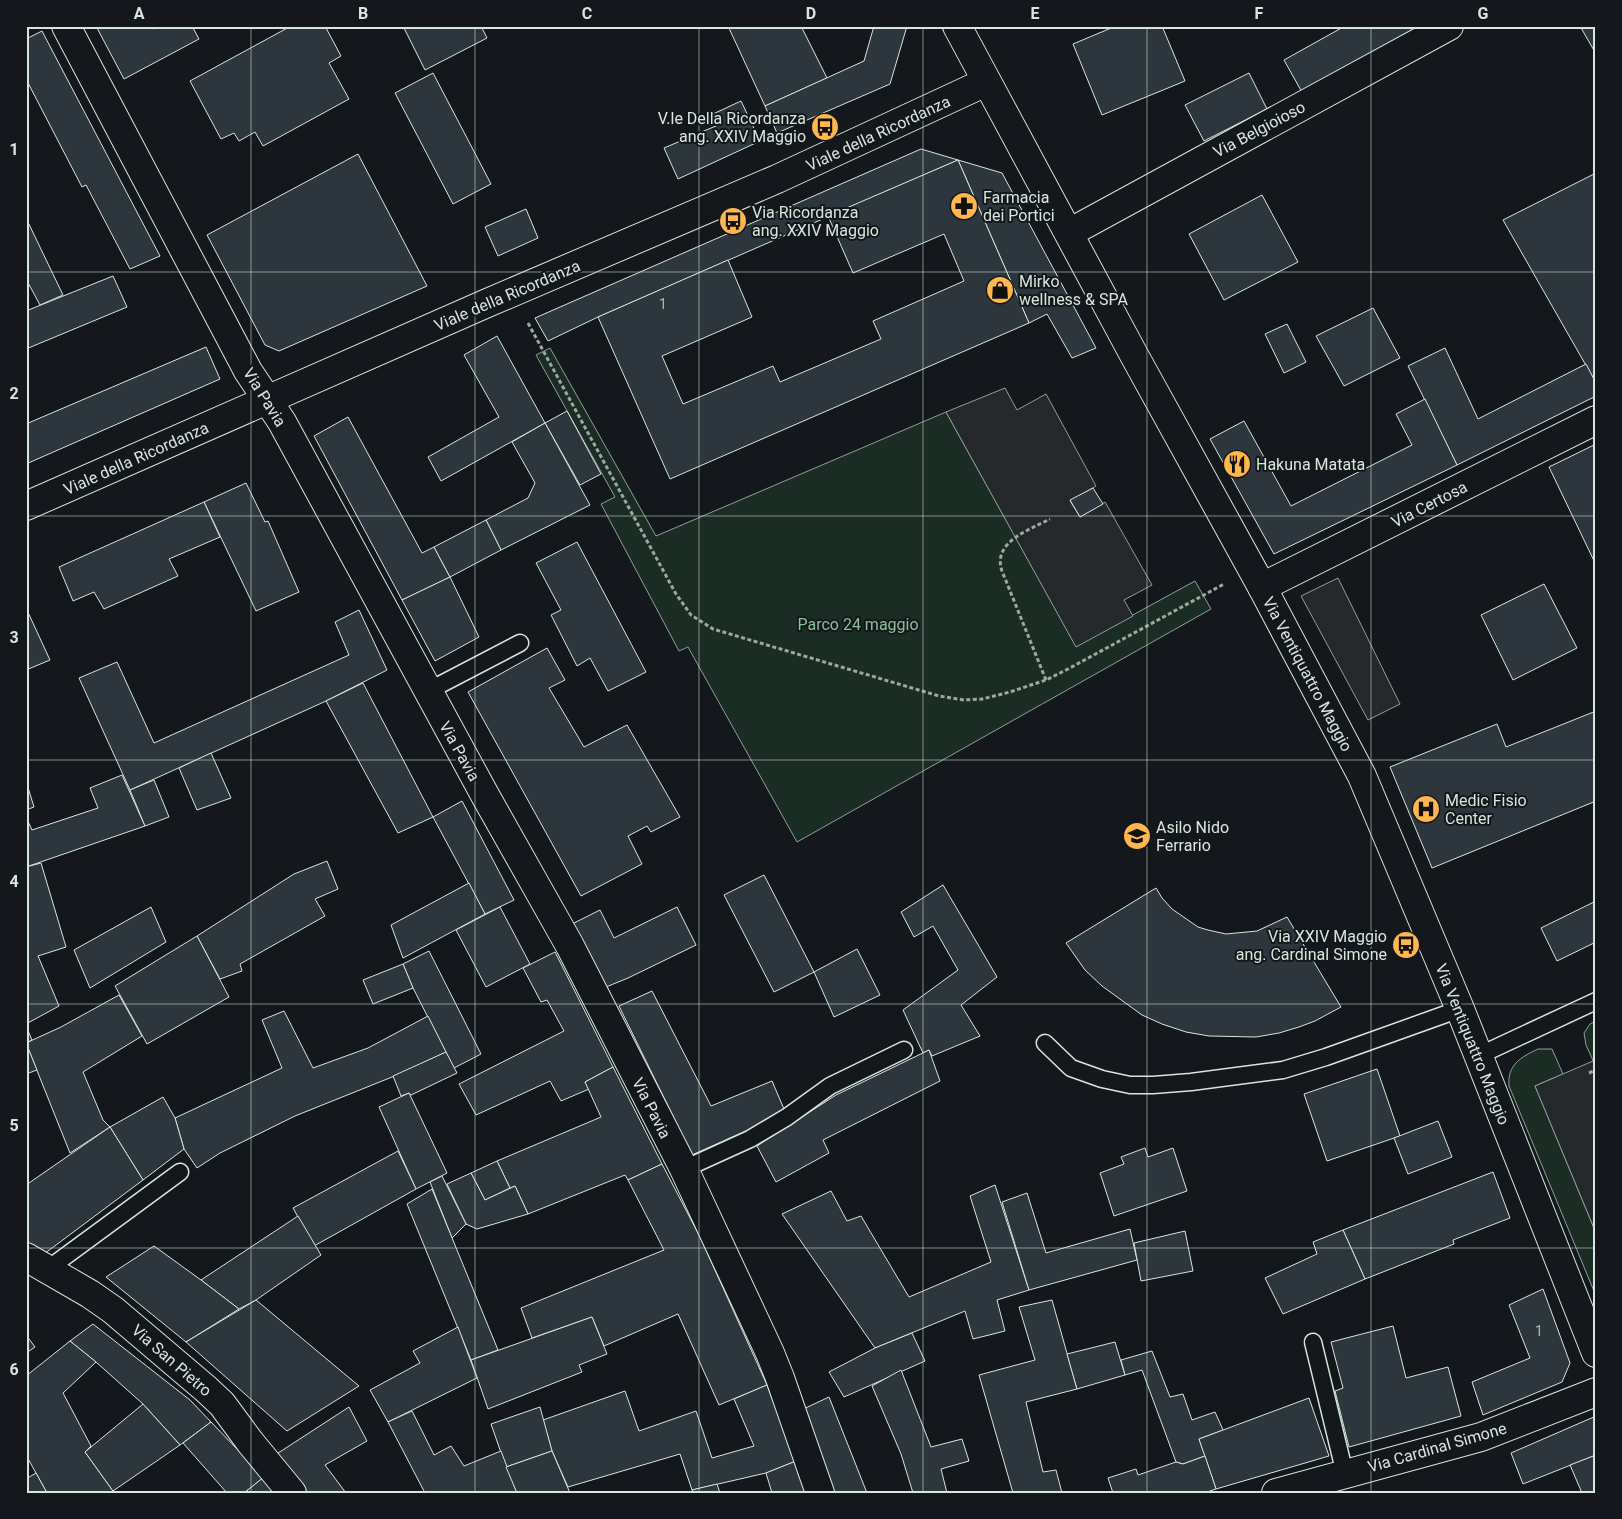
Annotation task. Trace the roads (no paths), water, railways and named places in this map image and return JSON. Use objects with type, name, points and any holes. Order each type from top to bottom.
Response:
[{"type":"street","name":"Via Pavia","points":[[66,26],[248,371],[290,437],[486,798],[570,946],[684,1169],[770,1353],[820,1493]]},
{"type":"street","name":"Via Ventiquattro Maggio","points":[[957,26],[1262,587],[1362,776],[1460,1009],[1596,1353]]},
{"type":"street","name":"Via Belgioioso","points":[[1069,233],[1449,26]]},
{"type":"street","name":"Viale della Ricordanza","points":[[26,506],[485,304],[777,179],[986,82]]},
{"type":"street","name":"Via Certosa","points":[[1262,587],[1596,420]]},
{"type":"street","name":"Via San Pietro","points":[[37,1263],[114,1310],[206,1389],[222,1404],[292,1493]]},
{"type":"street","name":"Via Cardinal Simone","points":[[1276,1493],[1349,1483],[1496,1432],[1596,1392]]},
{"type":"lane","points":[[428,691],[520,643]]},
{"type":"lane","points":[[1478,1056],[1596,1001]]},
{"type":"lane","points":[[1045,1042],[1071,1068],[1102,1079],[1130,1085],[1191,1082],[1283,1070],[1326,1057],[1460,1009]]},
{"type":"lane","points":[[684,1169],[750,1139],[788,1117],[830,1086],[904,1050]]},
{"type":"lane","points":[[37,1263],[180,1172]]},
{"type":"lane","points":[[1313,1342],[1349,1483]]},
{"type":"place","name":"V.le Della Ricordanza ang. XXIV Maggio","points":[[825,127]]},
{"type":"place","name":"Farmacia dei Portici","points":[[964,206]]},
{"type":"place","name":"Via Ricordanza ang. XXIV Maggio","points":[[733,221]]},
{"type":"place","name":"Mirko wellness & SPA","points":[[1000,290]]},
{"type":"place","name":"Hakuna Matata","points":[[1237,464]]},
{"type":"place","name":"Medic Fisio Center","points":[[1426,809]]},
{"type":"place","name":"Asilo Nido Ferrario","points":[[1137,836]]},
{"type":"place","name":"Via XXIV Maggio ang. Cardinal Simone","points":[[1406,945]]},
{"type":"park label","name":"Parco 24 maggio","points":[[858,624]]}]
